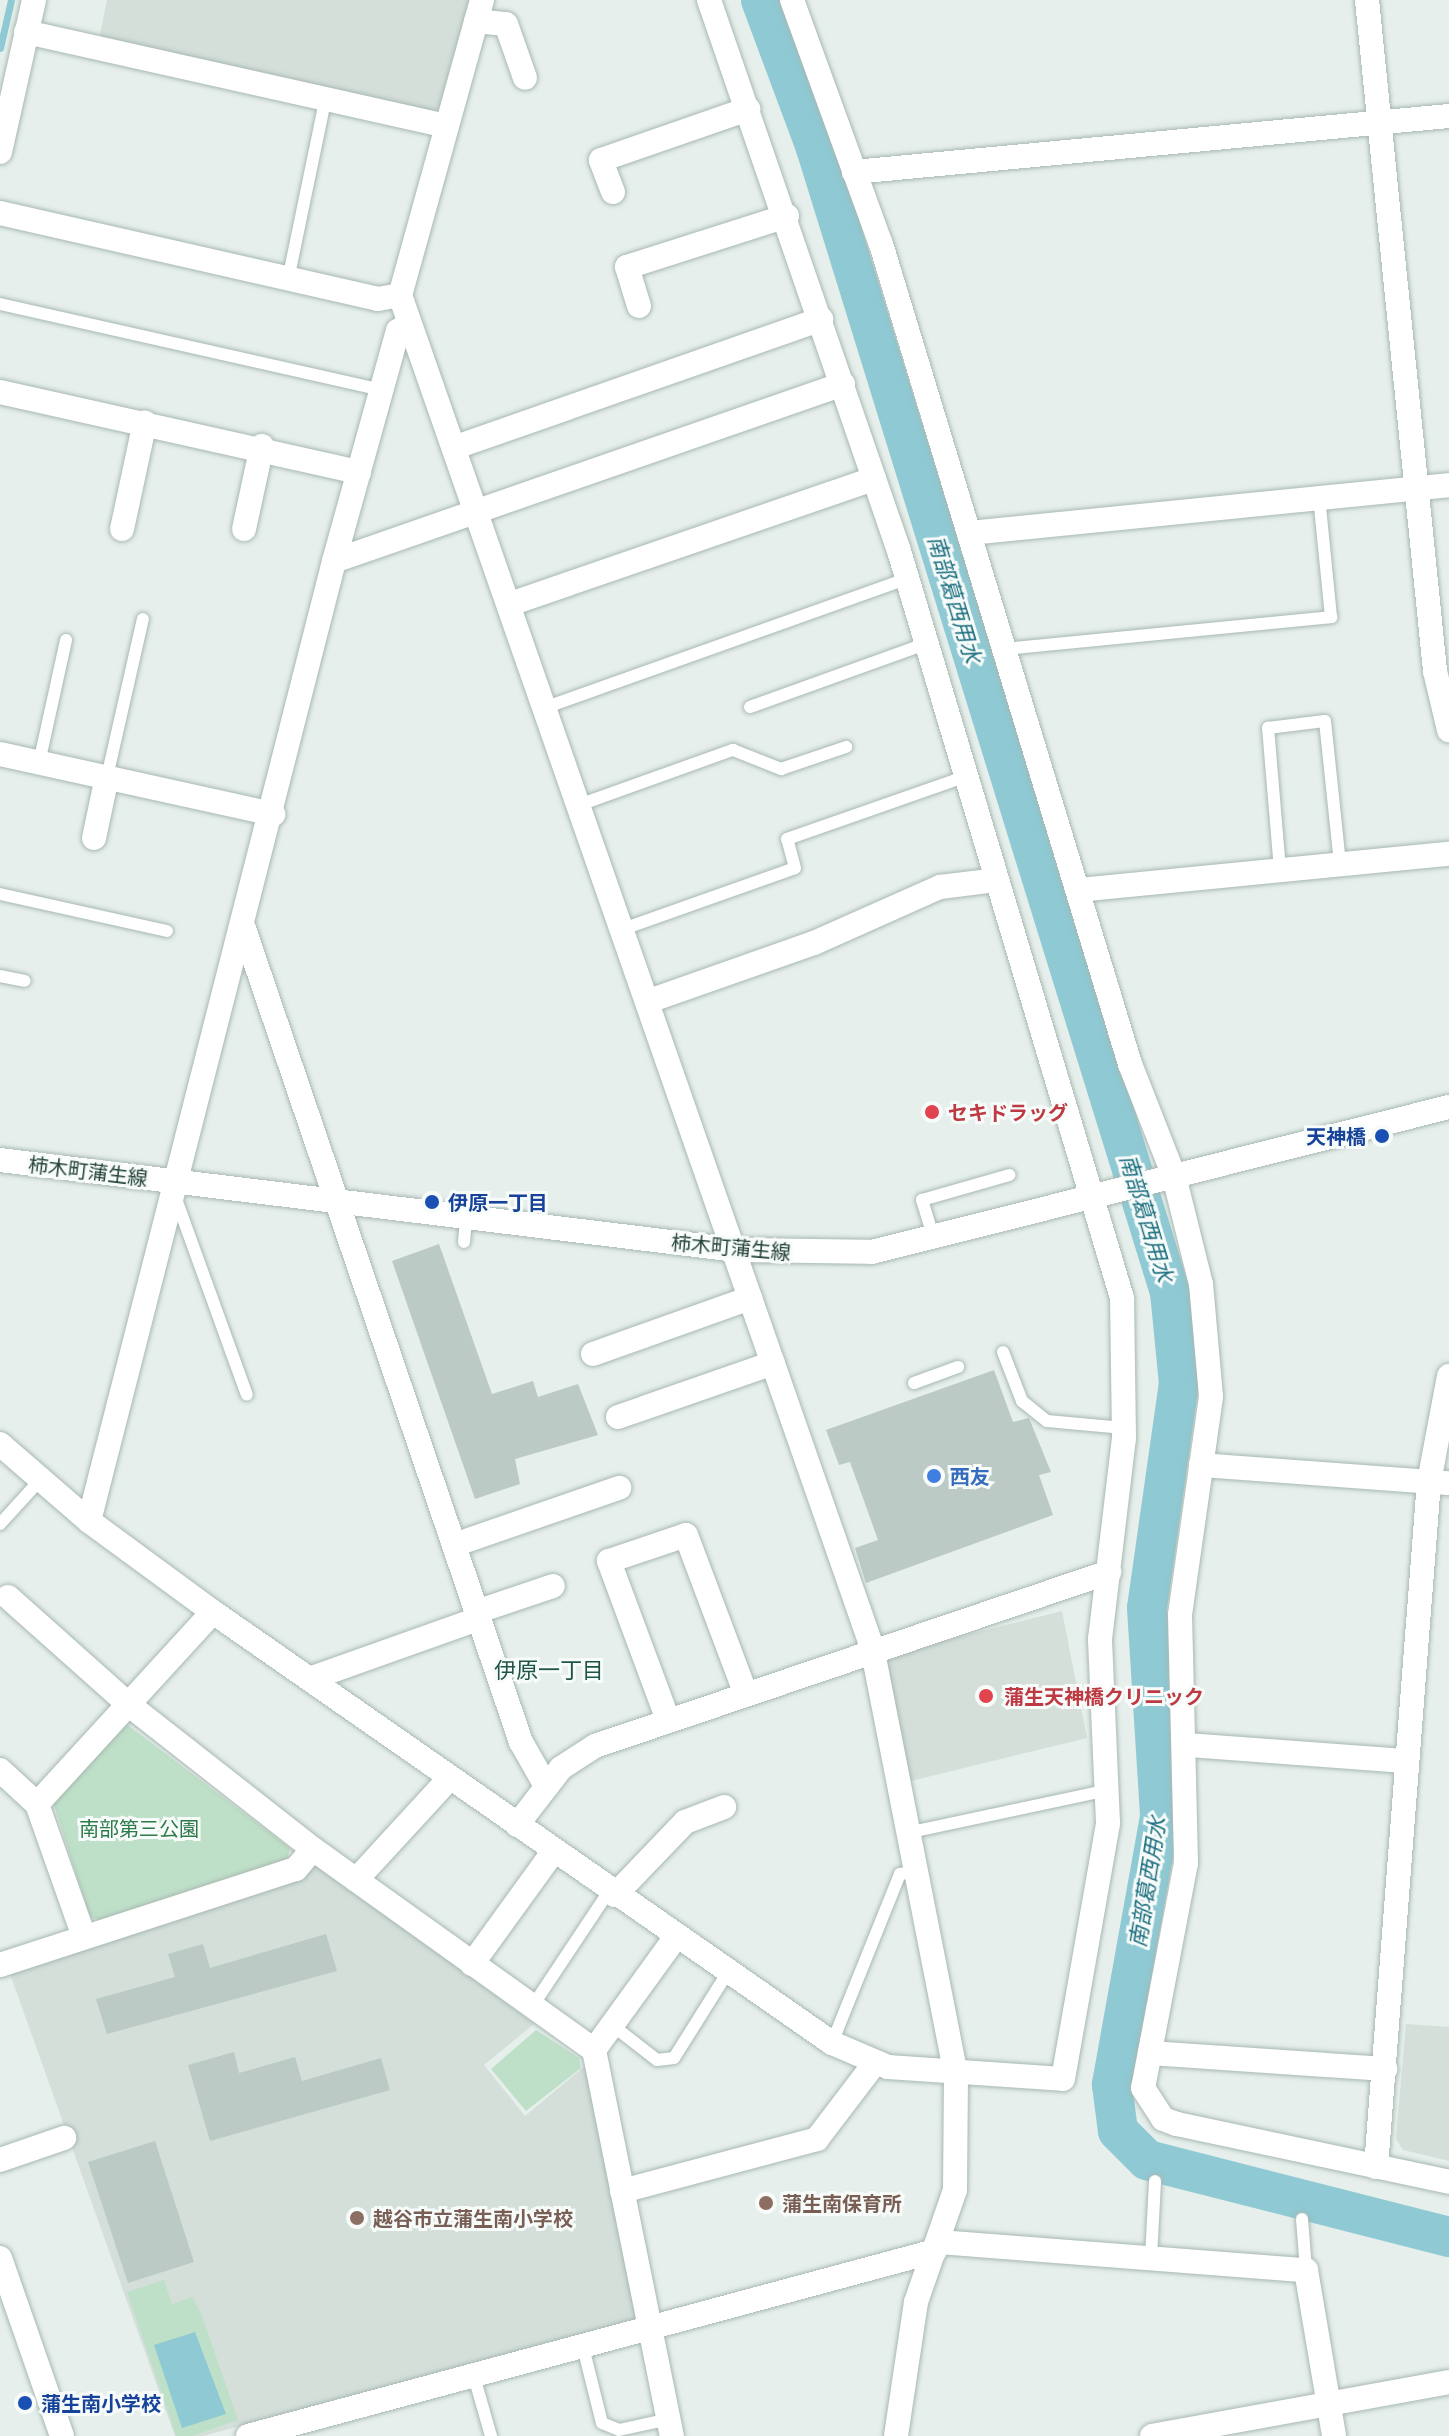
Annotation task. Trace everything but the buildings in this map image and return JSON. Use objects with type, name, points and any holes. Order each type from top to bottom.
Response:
[{"type":"street","points":[[0,152],[34,0]]},
{"type":"street","points":[[0,1444],[89,1521],[213,1612],[312,1678],[726,1975],[832,2043],[875,2063],[956,2076],[1063,2079],[1109,1790],[1100,1639],[1124,1428],[1122,1298],[1097,1197],[964,777],[906,579],[787,216],[709,0]]},
{"type":"street","points":[[792,0],[854,172],[969,533],[1130,1064],[1201,1284],[1211,1376],[1180,1615],[1188,1745],[1186,1863],[1143,2088],[1163,2119],[1449,2182]]},
{"type":"street","points":[[1367,0],[1435,671],[1449,730]]},
{"type":"street","points":[[525,78],[506,24],[479,10],[400,295],[736,1250],[805,1475],[872,1647],[919,1871],[956,2076],[955,2190],[916,2302],[896,2436]]},
{"type":"street","points":[[26,32],[326,96],[447,126]]},
{"type":"street","points":[[613,192],[601,160],[748,109]]},
{"type":"street","points":[[854,172],[1449,116]]},
{"type":"street","points":[[0,213],[289,275],[378,299],[400,295]]},
{"type":"street","points":[[639,306],[627,267],[787,216]]},
{"type":"street","points":[[456,447],[821,319]]},
{"type":"street","points":[[89,1521],[273,814],[334,561],[398,331],[410,323]]},
{"type":"street","points":[[334,561],[843,384]]},
{"type":"street","points":[[0,392],[262,446],[359,472]]},
{"type":"street","points":[[122,529],[145,422]]},
{"type":"street","points":[[244,529],[262,446]]},
{"type":"street","points":[[510,604],[874,479]]},
{"type":"street","points":[[969,533],[1449,485]]},
{"type":"street","points":[[0,754],[273,814]]},
{"type":"street","points":[[94,838],[107,777]]},
{"type":"street","points":[[1079,890],[1449,854]]},
{"type":"street","points":[[649,1001],[814,943],[940,887],[996,880]]},
{"type":"street","points":[[243,926],[341,1204],[521,1742],[546,1786]]},
{"type":"street","name":"柿木町蒲生線","points":[[0,1160],[175,1188],[341,1204],[465,1230],[736,1250],[872,1252],[934,1239],[1449,1107]]},
{"type":"street","points":[[593,1354],[750,1298]]},
{"type":"street","points":[[618,1417],[773,1363]]},
{"type":"street","points":[[1376,2167],[1406,1761],[1449,1376]]},
{"type":"street","points":[[1201,1465],[1439,1483]]},
{"type":"street","points":[[454,1545],[619,1488]]},
{"type":"street","points":[[668,1720],[609,1561],[686,1535],[745,1692]]},
{"type":"street","points":[[517,1825],[546,1786],[595,1746],[872,1647],[1109,1572]]},
{"type":"street","points":[[312,1678],[553,1586]]},
{"type":"street","points":[[4,1601],[128,1704],[313,1849],[594,2050],[670,2428]]},
{"type":"street","points":[[37,1804],[213,1612]]},
{"type":"street","points":[[1188,1745],[1406,1761]]},
{"type":"street","points":[[0,1770],[37,1804],[54,1864],[84,1937]]},
{"type":"street","points":[[356,1880],[449,1779]]},
{"type":"street","points":[[612,1893],[685,1822],[724,1807]]},
{"type":"street","points":[[0,1965],[296,1869],[313,1849]]},
{"type":"street","points":[[472,1964],[553,1852]]},
{"type":"street","points":[[594,2050],[675,1938]]},
{"type":"street","points":[[1150,2053],[1385,2069]]},
{"type":"street","points":[[622,2191],[817,2139],[875,2063]]},
{"type":"street","points":[[0,2160],[64,2138]]},
{"type":"street","points":[[248,2436],[937,2246],[1306,2270],[1334,2436]]},
{"type":"street","points":[[0,2258],[62,2436]]},
{"type":"street","points":[[1152,2436],[1231,2429],[1329,2404],[1449,2382]]},
{"type":"lane","points":[[289,275],[326,96]]},
{"type":"lane","points":[[0,304],[381,390]]},
{"type":"lane","points":[[1005,649],[1331,617],[1319,497]]},
{"type":"lane","points":[[544,708],[906,579]]},
{"type":"lane","points":[[107,777],[143,619]]},
{"type":"lane","points":[[39,763],[66,640]]},
{"type":"lane","points":[[750,707],[925,644]]},
{"type":"lane","points":[[1280,870],[1268,728],[1325,721],[1340,864]]},
{"type":"lane","points":[[579,805],[733,750],[781,769],[846,747]]},
{"type":"lane","points":[[623,929],[795,868],[787,839],[964,777]]},
{"type":"lane","points":[[0,910],[2,894],[167,931]]},
{"type":"lane","points":[[0,976],[25,981]]},
{"type":"lane","points":[[934,1239],[922,1200],[1009,1175]]},
{"type":"lane","points":[[175,1188],[247,1395]]},
{"type":"lane","points":[[1003,1352],[1022,1401],[1047,1421],[1124,1428]]},
{"type":"lane","points":[[914,1383],[958,1367]]},
{"type":"lane","points":[[0,1524],[40,1480]]},
{"type":"lane","points":[[911,1832],[1109,1790]]},
{"type":"lane","points":[[832,2043],[900,1874],[919,1871]]},
{"type":"lane","points":[[532,2007],[612,1893]]},
{"type":"lane","points":[[612,2025],[657,2060],[674,2058],[726,1975]]},
{"type":"lane","points":[[1151,2258],[1155,2181]]},
{"type":"lane","points":[[1302,2219],[1306,2270]]},
{"type":"lane","points":[[582,2343],[602,2423],[619,2430],[670,2428]]},
{"type":"lane","points":[[473,2373],[491,2436]]},
{"type":"shaded area","points":[[107,0],[469,0],[439,108],[423,116],[99,40]]},
{"type":"shaded area","name":"蒲生天神橋クリニック","points":[[1062,1611],[1087,1738],[911,1781],[885,1655]]},
{"type":"shaded area","name":"越谷市立蒲生南小学校","points":[[314,1860],[534,2024],[484,2065],[525,2116],[586,2065],[638,2319],[203,2436],[175,2436],[9,1971]]},
{"type":"shaded area","points":[[1406,2024],[1449,2027],[1449,2161],[1403,2150],[1396,2139]]},
{"type":"green space","name":"南部第三公園","points":[[125,1723],[290,1848],[287,1860],[102,1921],[90,1917],[53,1802]]},
{"type":"green space","points":[[536,2030],[579,2058],[581,2068],[526,2111],[491,2069]]},
{"type":"green space","points":[[164,2280],[172,2304],[192,2297],[201,2313],[238,2420],[192,2436],[176,2436],[127,2292]]},
{"type":"water","points":[[195,2332],[226,2414],[182,2428],[154,2345]]},
{"type":"waterway","points":[[0,48],[11,0]]},
{"type":"waterway","name":"南部葛西用水","points":[[761,0],[816,148],[1170,1292],[1179,1383],[1147,1608],[1160,1817],[1112,2085],[1118,2131],[1147,2160],[1449,2237]]},
{"type":"place","name":"セキドラッグ","points":[[932,1112]]},
{"type":"place","name":"天神橋","points":[[1382,1136]]},
{"type":"place","name":"伊原一丁目","points":[[432,1202]]},
{"type":"place","name":"西友","points":[[934,1476]]},
{"type":"place","name":"蒲生天神橋クリニック","points":[[986,1696]]},
{"type":"place","name":"蒲生南保育所","points":[[766,2203]]},
{"type":"place","name":"越谷市立蒲生南小学校","points":[[357,2218]]},
{"type":"place","name":"蒲生南小学校","points":[[25,2403]]},
{"type":"district","name":"伊原一丁目","points":[[549,1670]]}]
